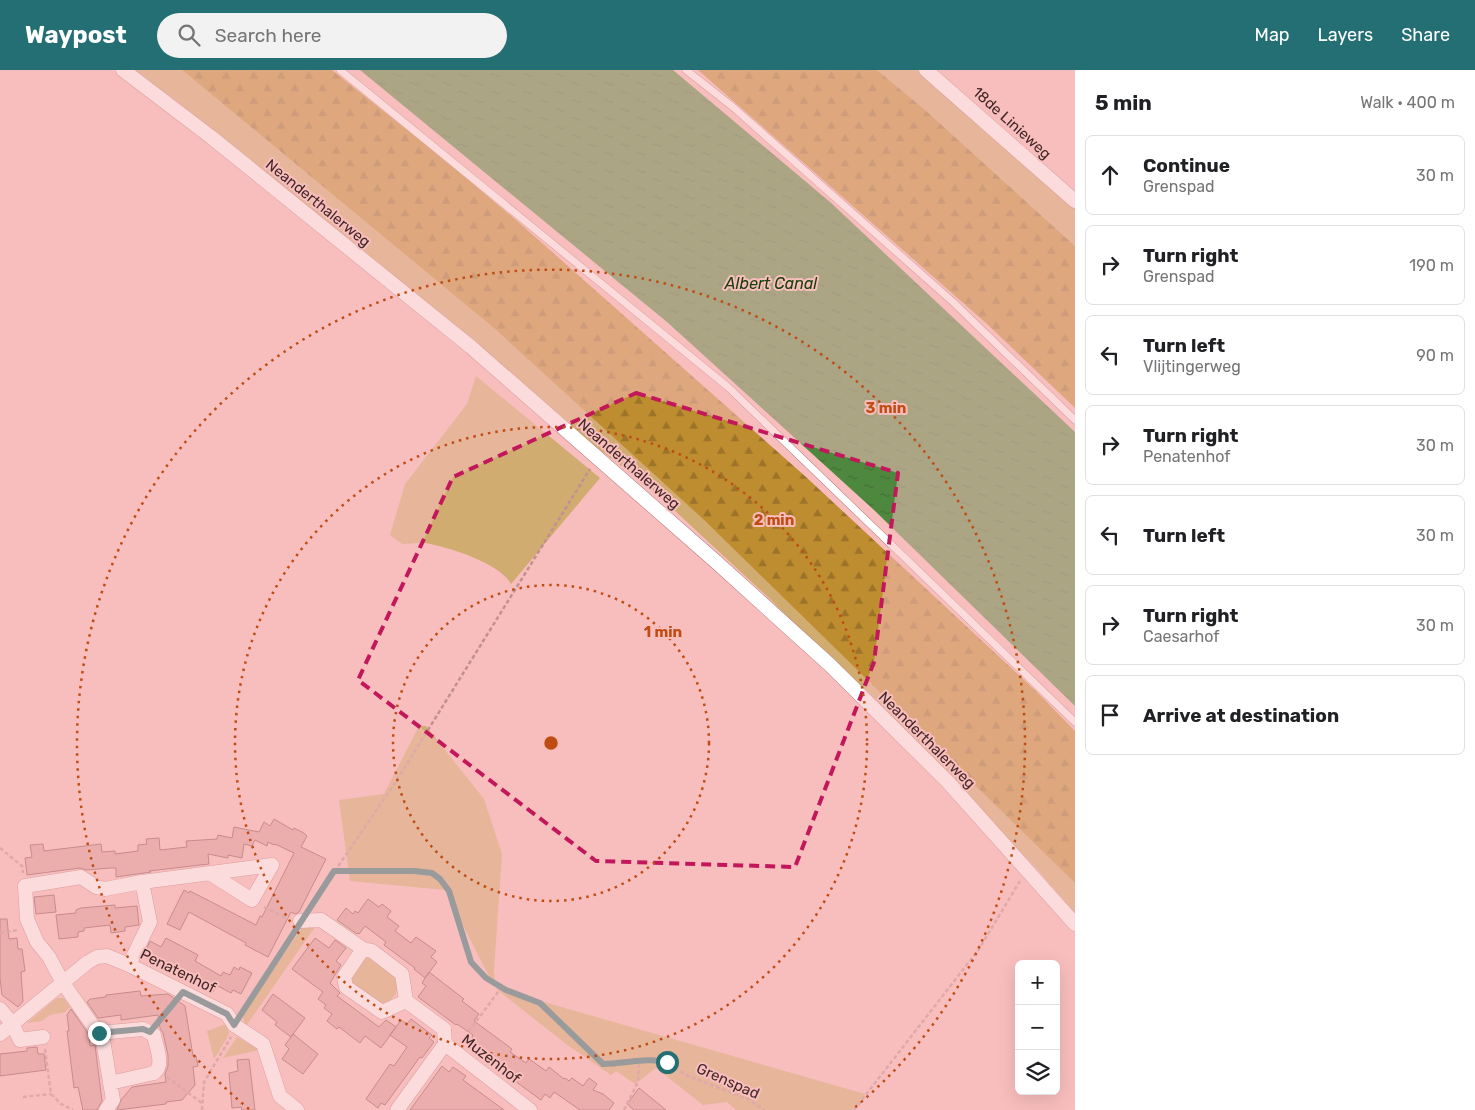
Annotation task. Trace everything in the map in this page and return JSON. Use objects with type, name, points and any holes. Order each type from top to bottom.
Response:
[{"type":"street","name":"Neanderthalerweg","points":[[124,70],[211,137],[470,347],[714,560],[830,665],[948,782],[1075,924]]},
{"type":"street","name":"18de Linieweg","points":[[926,70],[1075,201]]},
{"type":"street","points":[[106,1110],[113,1100],[103,1040],[63,983],[49,957],[37,942],[26,919],[25,886],[81,877],[96,887],[105,889],[142,882],[272,865],[252,900],[211,874]]},
{"type":"street","points":[[129,965],[150,922],[142,882]]},
{"type":"street","points":[[299,922],[321,920],[363,949],[372,951],[402,974],[406,1002],[382,1012],[346,987],[344,977],[363,949]]},
{"type":"street","name":"Penatenhof","points":[[0,1034],[88,962],[97,957],[107,956],[227,1014],[234,1025],[263,1044],[280,1096],[297,1110]]},
{"type":"street","name":"Muzenhof","points":[[406,1002],[444,1029],[450,1048],[530,1110]]},
{"type":"street","points":[[0,1009],[12,1023],[20,1040],[43,1037]]},
{"type":"street","points":[[99,1033],[143,1029],[154,1035],[160,1063],[158,1070],[154,1073],[110,1083]]},
{"type":"street","points":[[397,1110],[450,1048]]},
{"type":"lane","points":[[340,70],[728,388],[1075,722]]},
{"type":"lane","points":[[686,70],[733,107],[953,302],[1075,420]]},
{"type":"path","points":[[202,1110],[204,1082],[231,1038],[234,1025],[299,922],[396,783],[596,458]]},
{"type":"path","points":[[0,854],[1,849],[22,866],[25,886]]},
{"type":"path","points":[[854,1110],[979,949],[1027,870]]},
{"type":"path","name":"Grenspad","points":[[334,871],[414,871],[432,873],[440,879],[449,891],[471,962],[486,978],[501,987],[540,1003],[603,1064],[623,1064],[653,1058],[667,1062],[686,1075],[750,1100],[764,1110]]},
{"type":"path","points":[[252,900],[299,922]]},
{"type":"path","points":[[0,933],[30,928]]},
{"type":"path","points":[[450,1048],[501,987]]},
{"type":"path","points":[[150,1032],[183,992]]},
{"type":"path","points":[[43,1037],[51,1094],[61,1104],[73,1110]]},
{"type":"path","points":[[624,1110],[638,1082],[639,1061]]},
{"type":"path","points":[[158,1070],[202,1103]]},
{"type":"path","points":[[23,1097],[51,1094]]},
{"type":"highlighted area","points":[[636,393],[898,473],[874,662],[795,867],[596,861],[358,680],[453,477]]},
{"type":"shaded area","points":[[129,70],[182,70],[495,329],[704,520],[1075,883],[1075,913],[1037,869],[920,746],[834,664],[770,599],[647,485],[600,450]]},
{"type":"shaded area","points":[[877,70],[920,70],[1075,208],[1075,246],[924,109]]},
{"type":"shaded area","points":[[476,376],[600,478],[511,584],[496,569],[472,557],[425,543],[402,544],[390,535],[405,484],[467,404]]},
{"type":"shaded area","points":[[419,726],[426,726],[484,799],[502,854],[494,971],[495,988],[445,890],[350,881],[339,800],[384,794]]},
{"type":"shaded area","points":[[317,924],[246,1026],[242,1015],[304,925]]},
{"type":"shaded area","points":[[364,958],[373,958],[399,978],[401,987],[389,1002],[380,1003],[353,984],[351,978]]},
{"type":"shaded area","points":[[495,988],[865,1094],[852,1110],[736,1110],[727,1102],[703,1105],[656,1068],[635,1084],[616,1071],[611,1075],[566,1044]]},
{"type":"shaded area","points":[[57,998],[64,998],[70,1007],[65,1012],[50,1015],[42,1021],[27,1023]]},
{"type":"shaded area","points":[[226,1024],[229,1032],[227,1038],[214,1059],[207,1031]]},
{"type":"shaded area","points":[[237,1037],[259,1050],[223,1058]]},
{"type":"green space","points":[[182,70],[332,70],[440,156],[516,220],[806,477],[1037,692],[1075,731],[1075,883],[704,520],[495,329]]},
{"type":"green space","points":[[698,70],[877,70],[924,109],[1075,246],[1075,408],[987,324]]},
{"type":"water","name":"Albert Canal","points":[[360,70],[673,70],[830,202],[1075,432],[1075,706],[874,510],[667,322]]},
{"type":"building","points":[[274,819],[293,830],[294,828],[304,833],[307,836],[301,847],[326,859],[299,912],[295,914],[291,912],[268,957],[189,912],[180,930],[167,924],[184,890],[189,893],[190,891],[256,925],[260,916],[262,917],[294,853],[275,844],[268,842],[267,846],[255,840],[252,846],[244,844],[242,858],[228,855],[228,858],[208,854],[209,864],[116,877],[116,868],[86,870],[80,868],[27,875],[25,858],[32,857],[30,845],[43,844],[44,851],[101,844],[102,852],[115,851],[115,854],[138,851],[138,845],[147,844],[146,839],[159,838],[160,850],[187,847],[186,841],[217,839],[218,835],[232,838],[234,827],[259,832],[264,822],[270,826]]},
{"type":"building","points":[[54,895],[56,912],[36,914],[34,897]]},
{"type":"building","points":[[368,899],[379,907],[382,904],[391,911],[387,917],[399,926],[395,931],[411,943],[416,937],[436,951],[431,957],[437,962],[425,978],[415,968],[384,945],[386,942],[365,926],[357,934],[337,920],[346,908],[353,914],[355,911],[358,913]]},
{"type":"building","points":[[115,905],[115,908],[137,906],[139,925],[125,927],[125,931],[111,933],[110,925],[84,928],[84,931],[78,932],[78,937],[59,939],[56,915],[76,913],[76,910],[81,908]]},
{"type":"building","points":[[0,919],[7,919],[9,939],[17,938],[18,949],[22,949],[25,971],[21,972],[23,1001],[18,1007],[2,995],[0,979]]},
{"type":"building","points":[[166,938],[198,955],[195,961],[221,976],[223,972],[230,975],[234,967],[239,970],[240,967],[252,973],[241,994],[233,990],[231,993],[216,985],[213,992],[143,956],[150,941],[161,947]]},
{"type":"building","points":[[315,938],[329,948],[335,940],[346,948],[336,961],[341,965],[330,983],[340,993],[337,996],[379,1027],[386,1020],[396,1027],[381,1048],[365,1036],[360,1043],[339,1027],[337,1029],[327,1021],[332,1014],[324,1008],[326,1005],[318,999],[323,992],[292,969]]},
{"type":"building","points":[[429,972],[464,999],[462,1001],[479,1014],[474,1021],[512,1049],[510,1052],[526,1063],[529,1059],[546,1071],[549,1067],[564,1079],[569,1081],[572,1078],[583,1086],[589,1078],[597,1084],[593,1090],[603,1094],[614,1103],[609,1110],[580,1110],[554,1092],[550,1098],[545,1094],[541,1100],[471,1049],[476,1041],[472,1037],[473,1035],[418,997],[426,986],[422,983]]},
{"type":"building","points":[[140,991],[141,996],[168,994],[185,1006],[193,1056],[196,1056],[198,1066],[193,1067],[195,1085],[182,1100],[166,1102],[166,1104],[117,1110],[121,1100],[132,1087],[166,1082],[165,1074],[168,1066],[168,1055],[158,1015],[121,1020],[121,1015],[98,1018],[87,1002],[90,999],[106,997],[106,995]]},
{"type":"building","points":[[273,994],[305,1018],[291,1037],[275,1025],[277,1022],[262,1010]]},
{"type":"building","points":[[71,1009],[89,1035],[90,1046],[95,1045],[102,1101],[97,1110],[83,1110],[78,1087],[74,1088],[67,1031],[69,1031],[67,1015]]},
{"type":"building","points":[[411,1019],[432,1035],[429,1038],[434,1042],[422,1058],[420,1057],[385,1105],[381,1103],[378,1108],[366,1099],[390,1064],[394,1066],[407,1047],[390,1035],[401,1020],[407,1024]]},
{"type":"building","points":[[293,1034],[318,1054],[303,1074],[282,1059],[289,1049],[285,1045]]},
{"type":"building","points":[[37,1047],[38,1054],[44,1054],[46,1070],[0,1076],[0,1054],[27,1051],[27,1048]]},
{"type":"building","points":[[249,1059],[255,1110],[242,1110],[241,1107],[232,1108],[229,1073],[238,1071],[237,1060]]},
{"type":"building","points":[[442,1066],[449,1072],[453,1067],[466,1076],[463,1080],[504,1110],[410,1110]]},
{"type":"building","points":[[639,1088],[666,1110],[634,1110],[627,1104]]},
{"type":"route","points":[[99,1033],[143,1029],[150,1032],[183,992],[227,1014],[234,1025],[334,871],[414,871],[432,873],[440,879],[449,891],[471,962],[486,978],[506,990],[540,1003],[603,1064],[623,1064],[653,1058],[667,1062]]}]
